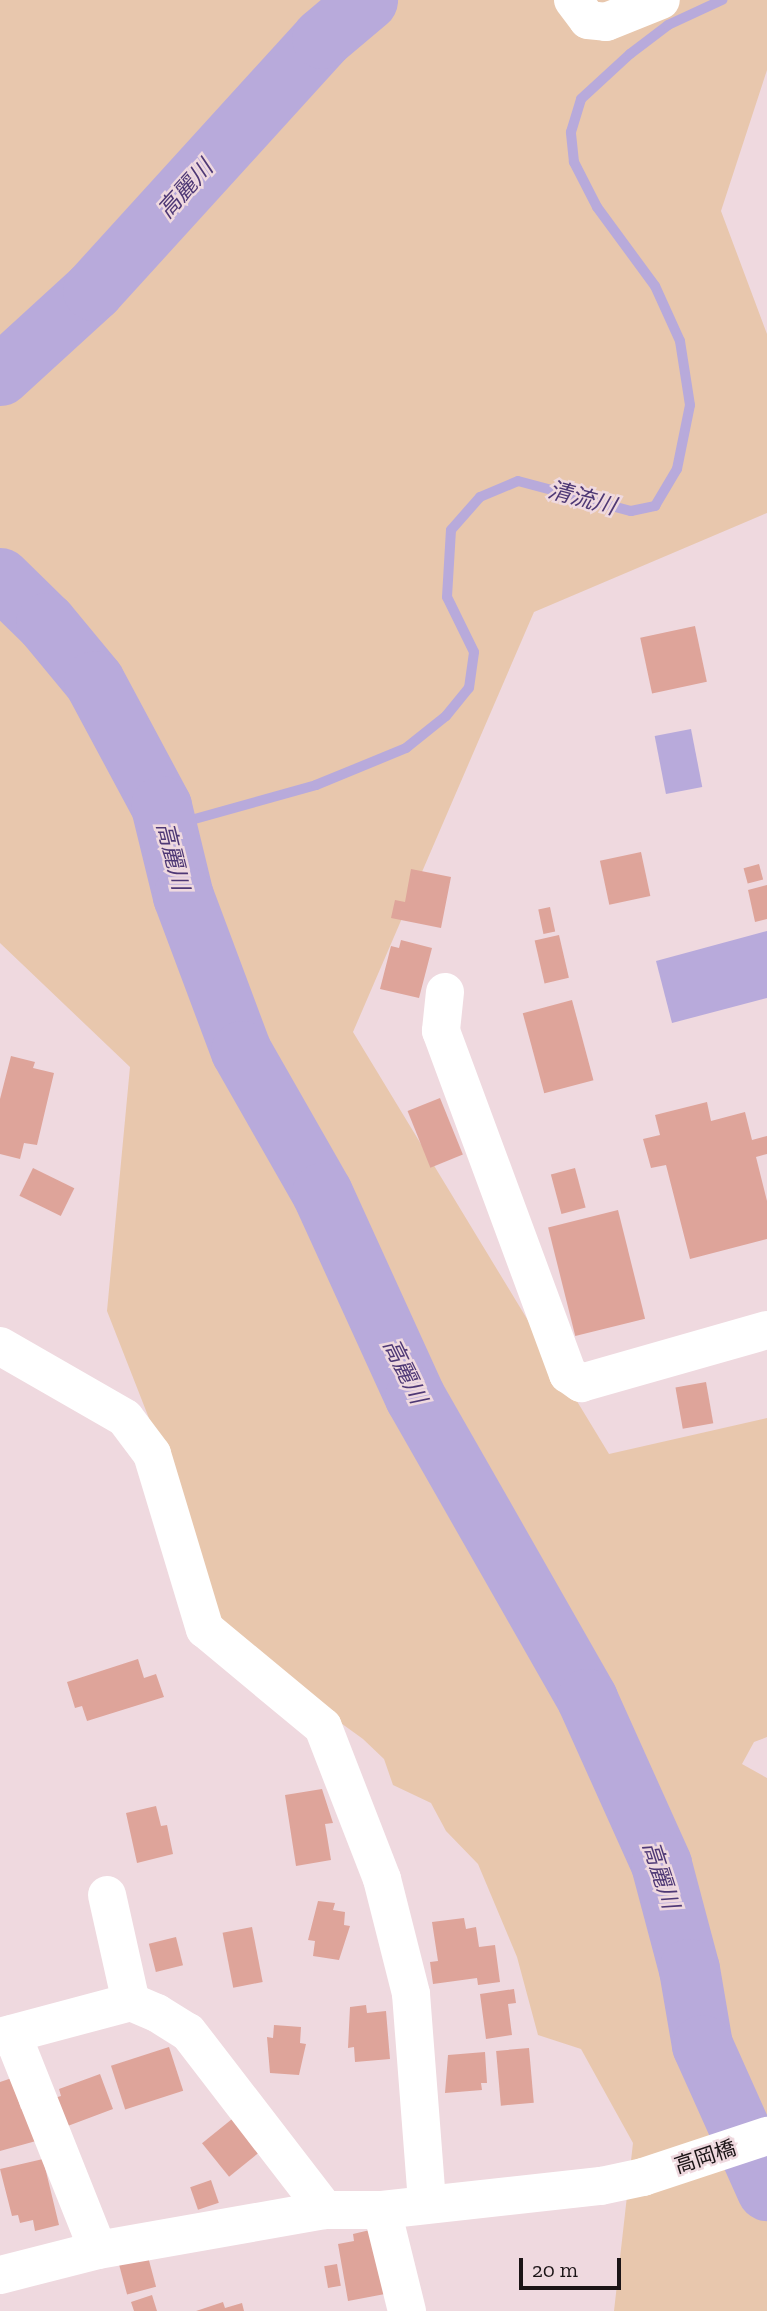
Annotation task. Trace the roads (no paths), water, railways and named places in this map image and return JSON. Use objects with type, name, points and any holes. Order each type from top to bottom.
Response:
[{"type":"street","points":[[573,0],[587,20],[606,22],[661,0]]},
{"type":"street","points":[[445,992],[441,1031],[568,1374],[581,1383],[767,1330]]},
{"type":"street","points":[[0,1346],[125,1418],[152,1454],[205,1629],[323,1727],[382,1879],[411,1994],[427,2203]]},
{"type":"street","points":[[107,1895],[131,2002]]},
{"type":"street","points":[[98,2250],[6,2036],[131,2002],[188,2032],[325,2210]]},
{"type":"street","name":"高岡橋","points":[[0,2275],[98,2250],[325,2210],[383,2210],[427,2203],[601,2186],[643,2177],[767,2136]]},
{"type":"street","points":[[383,2210],[407,2311]]},
{"type":"waterway","name":"高麗川","points":[[0,375],[93,290],[322,38],[367,0]]},
{"type":"waterway","name":"清流川","points":[[166,827],[316,785],[406,748],[446,716],[469,688],[474,652],[447,597],[451,530],[480,497],[518,481],[631,511],[655,506],[677,469],[690,405],[680,341],[655,286],[597,207],[574,162],[571,132],[581,99],[630,54],[668,25],[722,0]]},
{"type":"waterway","name":"高麗川","points":[[0,578],[46,623],[94,681],[161,806],[183,896],[241,1051],[322,1193],[415,1397],[587,1699],[661,1864],[689,1969],[702,2045],[767,2190]]}]
